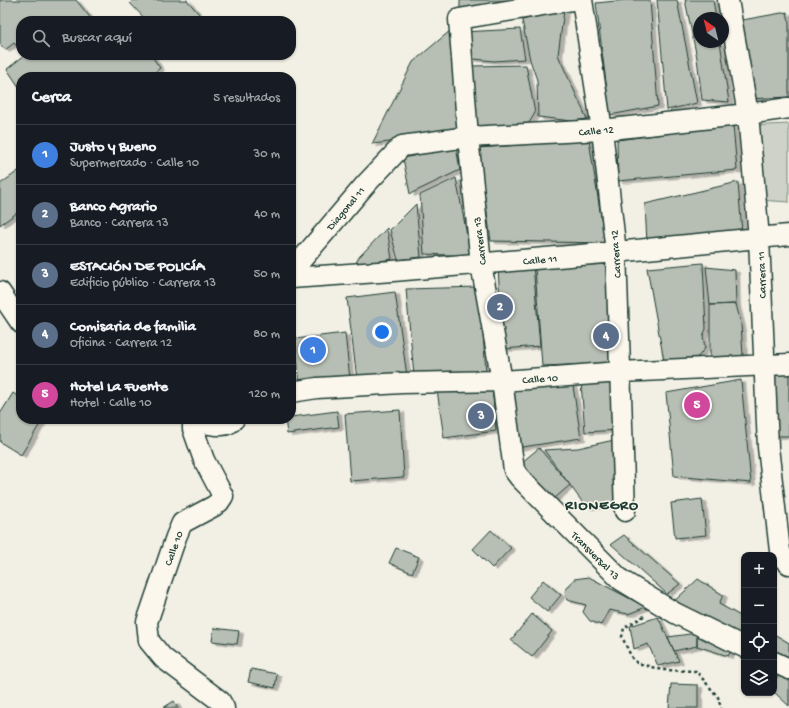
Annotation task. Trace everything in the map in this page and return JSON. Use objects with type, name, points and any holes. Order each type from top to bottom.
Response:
[{"type":"street","name":"Carrera 13","points":[[513,461],[502,381],[482,264],[468,137],[459,19],[573,0]]},
{"type":"street","name":"Carrera 12","points":[[582,0],[602,130],[616,252],[625,511]]},
{"type":"street","name":"Carrera 11","points":[[728,0],[748,114],[759,238],[768,447],[785,557]]},
{"type":"street","name":"Calle 12","points":[[402,146],[468,137],[602,130],[789,108]]},
{"type":"street","name":"Diagonal 11","points":[[296,266],[365,185],[402,146]]},
{"type":"street","name":"Calle 11","points":[[296,278],[482,264],[789,235]]},
{"type":"street","points":[[0,292],[16,316]]},
{"type":"street","name":"Calle 10","points":[[296,391],[316,388],[402,382],[502,381],[620,372],[789,364]]},
{"type":"street","name":"Calle 10","points":[[194,424],[192,429],[204,460],[223,496],[214,506],[182,523],[147,622],[149,641],[163,658],[220,701],[224,708]]},
{"type":"street","name":"Calle 10","points":[[216,424],[228,424]]},
{"type":"street","name":"Transversal 13","points":[[513,461],[514,470],[520,478],[621,580],[675,614],[741,646]]},
{"type":"street","points":[[777,663],[789,669]]},
{"type":"path","points":[[662,605],[624,628],[622,637],[632,658],[637,663],[662,670],[696,671],[718,697],[721,708]]},
{"type":"shaded area","points":[[789,124],[789,202],[758,200],[747,126]]},
{"type":"building","points":[[0,0],[76,0],[89,16],[16,16],[16,45],[14,43],[5,50],[0,44]]},
{"type":"building","points":[[133,0],[187,0],[201,16],[142,16],[130,3]]},
{"type":"building","points":[[460,0],[521,0],[460,12]]},
{"type":"building","points":[[626,0],[650,0],[658,106],[610,115],[596,3]]},
{"type":"building","points":[[657,0],[677,0],[697,103],[667,110]]},
{"type":"building","points":[[685,0],[713,0],[715,12],[693,12],[693,39]]},
{"type":"building","points":[[564,10],[558,55],[587,119],[572,121],[538,117],[537,80],[530,60],[522,20]]},
{"type":"building","points":[[787,12],[789,23],[789,97],[748,99],[737,21]]},
{"type":"building","points":[[520,29],[525,59],[494,61],[464,58],[462,32]]},
{"type":"building","points":[[451,30],[458,134],[372,144],[413,62]]},
{"type":"building","points":[[695,48],[721,48],[729,102],[702,100]]},
{"type":"building","points":[[19,60],[154,60],[160,68],[155,72],[16,72],[16,82],[7,69]]},
{"type":"building","points":[[526,65],[535,113],[529,123],[474,129],[470,66]]},
{"type":"building","points":[[733,125],[737,170],[618,181],[617,140]]},
{"type":"building","points":[[589,140],[605,243],[491,241],[478,148]]},
{"type":"building","points":[[456,147],[460,170],[410,194],[403,158]]},
{"type":"building","points":[[16,173],[16,214],[0,225],[0,184]]},
{"type":"building","points":[[456,178],[471,256],[424,254],[420,195]]},
{"type":"building","points":[[738,182],[742,233],[647,244],[645,204]]},
{"type":"building","points":[[416,204],[421,257],[398,260],[390,230]]},
{"type":"building","points":[[387,228],[392,259],[355,265],[359,257]]},
{"type":"building","points":[[703,263],[706,329],[703,336],[705,348],[698,357],[664,361],[647,268]]},
{"type":"building","points":[[605,264],[619,363],[542,366],[535,268]]},
{"type":"building","points":[[533,265],[540,346],[503,349],[498,268]]},
{"type":"building","points":[[706,267],[735,270],[736,304],[710,305]]},
{"type":"building","points":[[479,287],[486,371],[414,376],[406,289]]},
{"type":"building","points":[[395,292],[407,376],[357,379],[347,298]]},
{"type":"building","points":[[736,304],[741,324],[743,356],[710,361],[710,305]]},
{"type":"building","points":[[345,333],[350,379],[300,385],[296,339]]},
{"type":"building","points":[[789,373],[789,436],[772,436],[769,374]]},
{"type":"building","points":[[572,380],[581,438],[516,448],[507,390]]},
{"type":"building","points":[[741,380],[751,483],[674,476],[666,393]]},
{"type":"building","points":[[614,381],[618,430],[585,432],[581,383]]},
{"type":"building","points":[[492,386],[496,431],[444,438],[437,390]]},
{"type":"building","points":[[13,393],[16,395],[16,424],[40,424],[21,455],[0,442],[0,414]]},
{"type":"building","points":[[400,410],[404,477],[350,481],[345,414]]},
{"type":"building","points":[[337,411],[339,427],[287,434],[286,424],[296,424],[296,416]]},
{"type":"building","points":[[614,440],[615,506],[586,507],[544,450],[578,448]]},
{"type":"building","points":[[539,448],[570,485],[548,504],[516,467]]},
{"type":"building","points":[[702,499],[706,535],[675,538],[671,503]]},
{"type":"building","points":[[491,530],[511,548],[492,568],[473,549]]},
{"type":"building","points":[[624,535],[680,584],[667,594],[611,544]]},
{"type":"building","points":[[396,548],[419,557],[412,573],[389,563]]},
{"type":"building","points":[[589,577],[646,607],[628,614],[609,610],[601,625],[590,621],[583,612],[586,605],[567,600],[565,591],[574,579]]},
{"type":"building","points":[[698,579],[723,595],[719,604],[741,616],[741,642],[670,605]]},
{"type":"building","points":[[543,580],[561,595],[547,612],[529,597]]},
{"type":"building","points":[[532,614],[552,631],[532,657],[511,640]]},
{"type":"building","points":[[658,617],[679,661],[658,666],[648,644],[634,649],[630,626]]},
{"type":"building","points":[[214,628],[239,631],[237,644],[212,641]]},
{"type":"building","points":[[697,633],[735,645],[728,656],[697,646]]},
{"type":"building","points":[[697,633],[697,646],[674,651],[668,637]]},
{"type":"building","points":[[777,636],[789,643],[789,668],[777,662]]},
{"type":"building","points":[[251,669],[277,674],[275,688],[248,682]]},
{"type":"building","points":[[782,674],[789,680],[789,706],[777,695],[777,677]]},
{"type":"building","points":[[671,684],[698,685],[698,708],[669,708]]},
{"type":"building","points":[[174,701],[178,708],[163,708]]},
{"type":"place","name":"Banco Agrario","points":[[500,307]]},
{"type":"place","name":"Comisaria de familia","points":[[606,336]]},
{"type":"place","name":"Justo y Bueno","points":[[313,350]]},
{"type":"place","name":"Hotel La Fuente","points":[[697,405]]},
{"type":"place","name":"ESTACIÓN DE POLICÍA","points":[[481,416]]},
{"type":"district","name":"RIONEGRO","points":[[602,504]]}]
